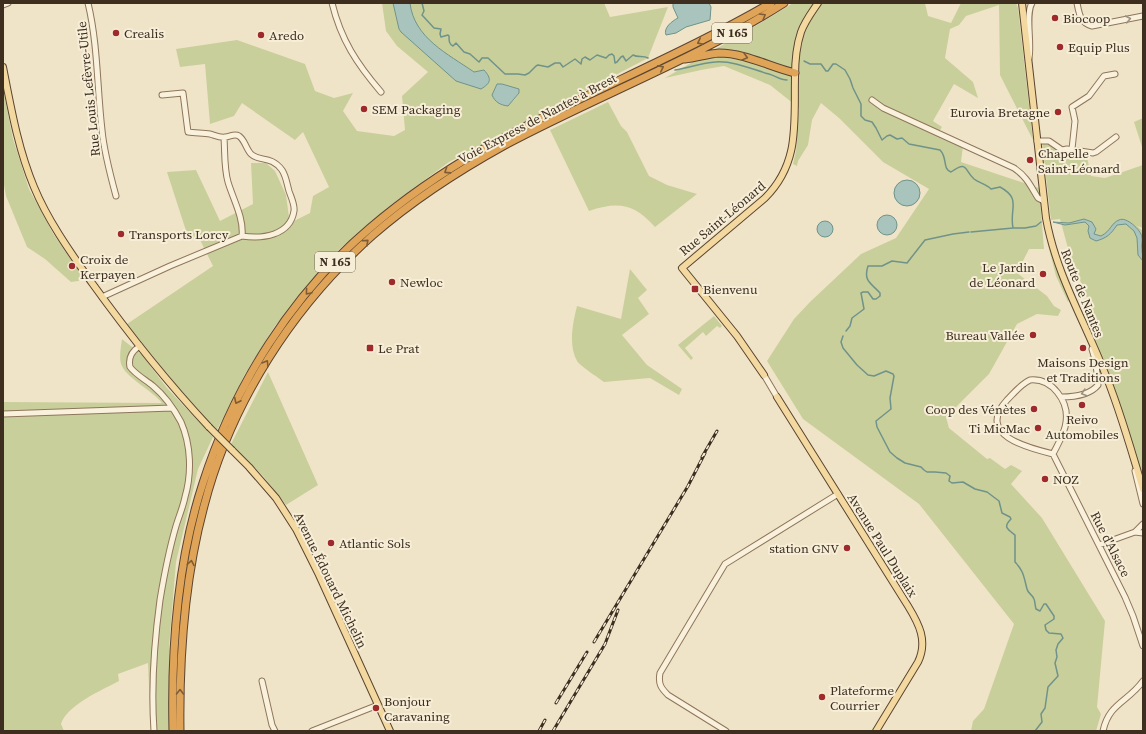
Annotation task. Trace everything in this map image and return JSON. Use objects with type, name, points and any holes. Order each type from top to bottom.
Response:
[{"type":"highway","name":"Voie Express de Nantes à Brest","points":[[173,731],[173,674],[179,596],[188,540],[203,483],[218,443],[246,383],[276,335],[302,300],[334,263],[370,228],[409,197],[454,167],[534,122],[712,35],[771,3]]},
{"type":"highway","name":"Voie Express de Nantes à Brest","points":[[180,731],[181,653],[186,595],[193,553],[204,505],[217,464],[243,404],[266,363],[297,317],[327,280],[358,248],[396,216],[430,191],[475,162],[527,134],[679,60],[739,29],[784,3]]},
{"type":"highway","points":[[679,60],[719,53],[730,54],[742,56],[795,73]]},
{"type":"main road","name":"Rue Saint-Léonard","points":[[764,375],[737,336],[682,268],[765,198],[786,170],[791,155],[793,141],[796,52],[801,31],[808,17],[818,3]]},
{"type":"main road","name":"Route de Nantes","points":[[1022,3],[1047,225],[1061,274],[1113,394],[1143,489]]},
{"type":"main road","name":"Avenue Édouard Michelin","points":[[3,67],[19,145],[34,188],[48,216],[102,297],[176,392],[249,467],[276,498],[296,529],[319,575],[390,731]]},
{"type":"main road","name":"Avenue Paul Duplaix","points":[[777,397],[918,622],[922,637],[922,650],[918,662],[876,731]]},
{"type":"street","points":[[3,5],[8,3]]},
{"type":"street","name":"Rue Louis Lefèvre-Utile","points":[[88,3],[93,22],[98,63],[102,130],[108,168],[116,196]]},
{"type":"street","points":[[332,3],[339,28],[352,54],[364,72],[381,92]]},
{"type":"street","points":[[1029,61],[1031,48],[1029,11],[1032,3]]},
{"type":"street","points":[[1077,3],[1084,23],[1092,26],[1143,16]]},
{"type":"street","points":[[1072,149],[1075,121],[1072,106],[1088,96],[1104,76],[1116,74]]},
{"type":"street","points":[[102,297],[170,266],[242,236],[270,236],[283,231],[289,223],[294,211],[293,203],[282,171],[273,162],[266,158],[255,158],[250,153],[241,137],[235,134],[224,138],[209,134],[188,132],[183,93],[162,95]]},
{"type":"street","points":[[872,100],[896,114],[1014,168],[1032,185],[1038,198],[1044,201]]},
{"type":"street","points":[[1037,141],[1049,141],[1062,150],[1072,149],[1092,153],[1096,152],[1116,137]]},
{"type":"street","points":[[224,138],[227,180],[243,231],[242,236]]},
{"type":"street","points":[[1061,397],[1069,397],[1093,391],[1098,386],[1096,363],[1089,336]]},
{"type":"street","points":[[140,346],[133,352],[130,358],[130,367],[160,392],[172,408],[186,437],[189,456],[189,478],[186,495],[176,526],[160,606],[153,670],[154,731]]},
{"type":"street","name":"Avenue Paul Duplaix","points":[[764,375],[777,397]]},
{"type":"street","points":[[1037,380],[1046,382],[1061,397],[1066,408],[1067,421],[1053,454],[1014,442],[1002,432],[999,427],[998,416],[1004,404],[1029,381],[1037,380]]},
{"type":"street","points":[[3,414],[172,408]]},
{"type":"street","name":"Rue d'Alsace","points":[[1053,454],[1131,611],[1143,646]]},
{"type":"street","points":[[1134,460],[1134,468],[1143,504]]},
{"type":"street","points":[[726,731],[668,695],[661,688],[659,682],[660,673],[725,564],[838,494]]},
{"type":"street","points":[[1099,545],[1134,532],[1143,525]]},
{"type":"street","points":[[1134,532],[1143,533]]},
{"type":"street","points":[[262,681],[272,725],[275,731]]},
{"type":"street","points":[[1103,731],[1105,720],[1110,712],[1143,681]]},
{"type":"street","points":[[312,731],[378,705]]},
{"type":"green space","points":[[382,3],[393,3],[399,29],[456,81],[484,70],[474,72],[443,52],[425,36],[413,15],[410,3],[604,3],[610,17],[668,7],[648,58],[449,162],[392,204],[335,253],[275,326],[245,374],[217,430],[198,412],[127,324],[213,266],[199,238],[189,240],[167,172],[196,170],[220,221],[253,204],[251,163],[266,163],[275,171],[286,195],[289,217],[294,221],[310,213],[313,196],[329,187],[303,132],[295,140],[242,103],[234,116],[210,124],[205,64],[180,67],[176,49],[237,40],[305,64],[315,91],[334,98],[353,93],[343,111],[357,131],[394,136],[405,130],[402,96],[428,72],[397,46],[386,31]],"holes":[[[497,84],[503,84],[519,90],[519,93],[513,101],[493,93]]]},
{"type":"green space","points":[[793,3],[925,3],[928,16],[951,23],[961,3],[1016,3],[1018,8],[1033,140],[1000,75],[999,5],[966,16],[959,25],[950,29],[945,58],[973,82],[978,98],[954,84],[933,121],[942,127],[937,135],[963,146],[961,162],[1039,188],[1044,249],[1029,249],[1017,273],[1047,296],[1054,306],[1061,310],[1058,316],[1037,314],[1017,324],[989,374],[946,417],[949,428],[987,459],[990,458],[1005,469],[1011,465],[1022,471],[1011,484],[1042,518],[1105,621],[1097,707],[1101,714],[1096,731],[971,731],[973,721],[984,709],[1014,624],[919,504],[803,419],[767,361],[794,319],[810,302],[861,254],[896,238],[929,189],[883,162],[839,118],[821,103],[812,120],[808,145],[798,161],[797,166],[793,164],[796,151],[799,108],[770,85],[724,66],[665,78]]},
{"type":"green space","points":[[3,89],[13,139],[29,189],[54,235],[85,280],[71,282],[45,259],[27,247],[6,196],[3,179]]},
{"type":"green space","points":[[608,102],[621,126],[627,132],[649,176],[667,185],[697,194],[655,227],[640,213],[625,207],[609,206],[589,211],[550,130]]},
{"type":"green space","points":[[1143,118],[1143,150],[1134,122]]},
{"type":"green space","points":[[1049,141],[1062,150],[1086,152],[1091,176],[1105,178],[1143,165],[1143,228],[1137,226],[1143,231],[1143,480],[1081,315],[1091,308],[1069,252],[1060,219],[1051,220],[1042,142]]},
{"type":"green space","points":[[1047,241],[1069,299],[1068,302],[1056,276]]},
{"type":"green space","points":[[630,269],[647,290],[638,298],[649,314],[622,335],[647,365],[682,389],[679,395],[650,378],[604,382],[579,363],[574,355],[572,334],[577,306],[621,319]]},
{"type":"green space","points":[[714,316],[722,326],[720,328],[717,326],[706,336],[703,332],[685,348],[693,358],[691,360],[678,345]]},
{"type":"green space","points":[[122,339],[142,355],[167,388],[213,437],[198,469],[176,562],[169,647],[169,731],[151,731],[148,663],[118,674],[119,681],[78,704],[70,711],[61,724],[64,731],[3,731],[3,402],[162,403],[124,369],[120,358]]},
{"type":"green space","points":[[268,372],[318,485],[286,505],[263,476],[231,444]]},
{"type":"water","points":[[393,3],[410,3],[418,26],[425,35],[443,51],[474,72],[484,70],[489,78],[487,85],[481,89],[456,81],[401,32]]},
{"type":"water","points":[[673,3],[709,3],[711,7],[710,20],[686,27],[676,33],[666,35],[665,32],[667,27],[678,18],[673,7]]},
{"type":"water","points":[[497,84],[519,89],[519,93],[508,106],[498,103],[492,95]]},
{"type":"water","points":[[907,180],[916,184],[920,193],[916,202],[907,206],[898,202],[894,193],[898,184]]},
{"type":"water","points":[[883,215],[891,215],[897,221],[897,229],[891,235],[883,235],[877,229],[877,221]]},
{"type":"water","points":[[1084,219],[1092,222],[1096,229],[1094,234],[1101,236],[1107,232],[1116,221],[1122,219],[1133,224],[1142,237],[1143,261],[1138,255],[1137,238],[1134,231],[1126,224],[1117,225],[1108,235],[1096,241],[1090,238],[1088,231],[1089,226],[1085,222],[1065,225],[1053,222],[1069,223]]},
{"type":"water","points":[[825,221],[831,223],[833,229],[831,235],[825,237],[819,235],[817,229],[819,223]]},
{"type":"waterway","points":[[422,3],[424,11],[422,15],[434,28],[441,29],[441,37],[448,35],[453,46],[456,43],[464,52],[470,54],[479,62],[482,58],[488,58],[505,74],[525,75],[538,65],[548,67],[555,63],[560,63],[563,67],[575,59],[581,64],[582,59],[585,57],[590,60],[597,55],[606,58],[612,54],[614,56],[615,63],[623,56],[626,61],[633,55],[648,58]]},
{"type":"waterway","points":[[804,61],[810,64],[821,64],[826,71],[828,71],[833,64],[836,64],[845,70],[861,104],[861,116],[865,120],[872,122],[882,140],[890,135],[897,139],[902,138],[909,144],[940,150],[944,156],[948,171],[951,172],[956,168],[963,167],[978,182],[991,189],[1000,187],[1007,191],[1013,200],[1013,228]]},
{"type":"waterway","points":[[675,70],[705,63],[727,62],[745,66],[787,80]]},
{"type":"waterway","points":[[971,232],[1025,228],[1036,226],[1041,222]]},
{"type":"waterway","points":[[846,331],[850,326],[852,318],[864,309],[861,293],[868,292],[873,299],[880,296],[880,293],[867,278],[866,275],[868,266],[882,266],[892,261],[907,263],[925,240],[969,232]]},
{"type":"waterway","points":[[843,336],[841,342],[843,348],[857,365],[868,375],[874,376],[886,371],[894,376],[890,398],[891,409],[876,421],[877,427],[890,452],[905,463],[921,467],[927,472],[946,473],[950,476],[949,481],[952,483],[963,482],[975,489],[987,492],[999,501],[1002,513],[1011,519],[1007,524],[1007,528],[1015,535],[1015,562],[1022,572],[1029,593],[1033,596],[1036,609],[1040,611],[1044,604],[1046,604],[1054,616],[1054,619],[1045,625],[1046,630],[1049,633],[1061,634],[1063,638],[1058,644],[1056,650],[1057,657],[1055,663],[1058,676],[1048,687],[1045,708],[1041,714],[1042,722],[1035,731]]},
{"type":"railway","points":[[702,457],[717,431]]},
{"type":"railway","points":[[594,642],[688,486],[705,453]]},
{"type":"railway","points":[[553,731],[605,644],[618,610]]},
{"type":"railway","points":[[556,703],[587,652]]},
{"type":"railway","points":[[539,731],[545,720]]},
{"type":"place","name":"Biocoop","points":[[1055,18]]},
{"type":"place","name":"Crealis","points":[[116,33]]},
{"type":"place","name":"Aredo","points":[[261,35]]},
{"type":"place","name":"Equip Plus","points":[[1060,47]]},
{"type":"place","name":"SEM Packaging","points":[[364,109]]},
{"type":"place","name":"Eurovia Bretagne","points":[[1058,112]]},
{"type":"place","name":"Chapelle Saint-Léonard","points":[[1030,160]]},
{"type":"place","name":"Transports Lorcy","points":[[121,234]]},
{"type":"place","name":"Croix de Kerpayen","points":[[72,266]]},
{"type":"place","name":"Le Jardin de Léonard","points":[[1043,274]]},
{"type":"place","name":"Newloc","points":[[392,282]]},
{"type":"place","name":"Bienvenu","points":[[695,289]]},
{"type":"place","name":"Bureau Vallée","points":[[1033,335]]},
{"type":"place","name":"Le Prat","points":[[370,348]]},
{"type":"place","name":"Maisons Design et Traditions","points":[[1083,348]]},
{"type":"place","name":"Reivo Automobiles","points":[[1082,405]]},
{"type":"place","name":"Coop des Vénètes","points":[[1034,409]]},
{"type":"place","name":"Ti MicMac","points":[[1038,428]]},
{"type":"place","name":"NOZ","points":[[1045,479]]},
{"type":"place","name":"Atlantic Sols","points":[[331,543]]},
{"type":"place","name":"station GNV","points":[[847,548]]},
{"type":"place","name":"Plateforme Courrier","points":[[822,697]]},
{"type":"place","name":"Bonjour Caravaning","points":[[376,708]]}]
